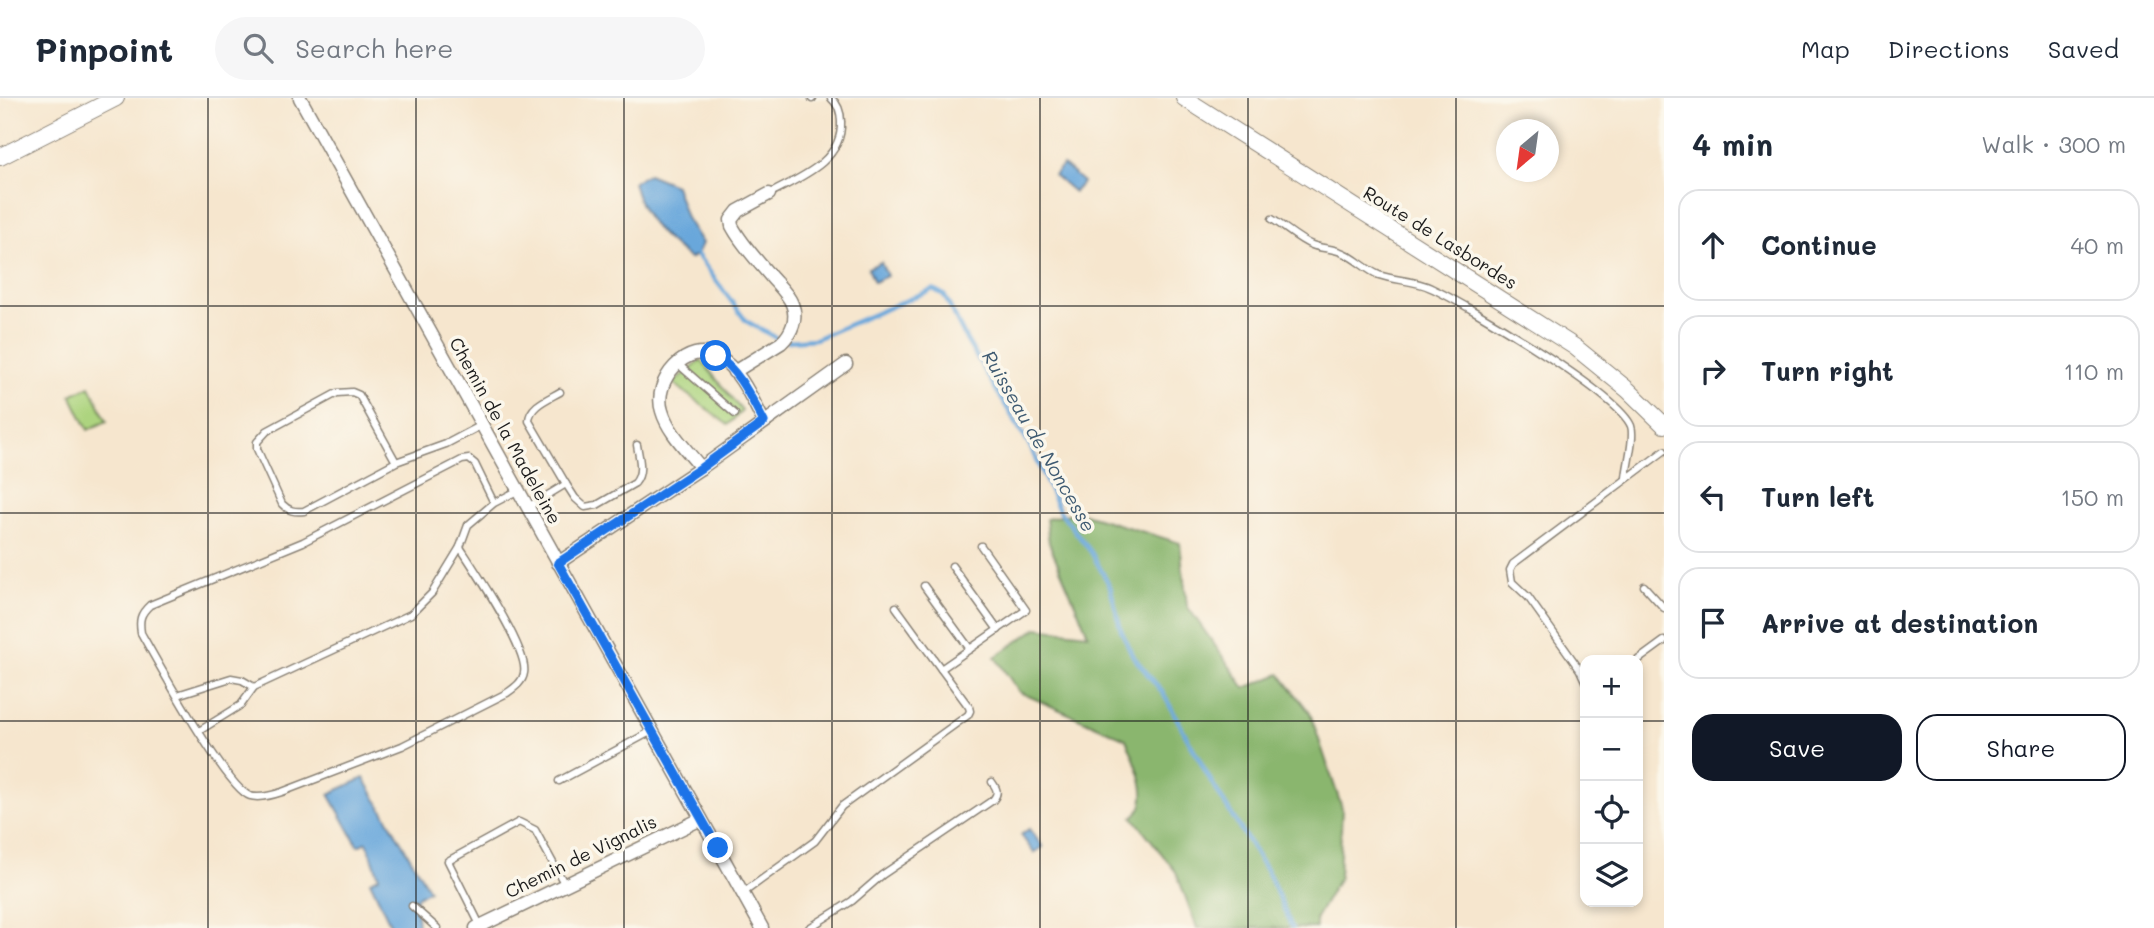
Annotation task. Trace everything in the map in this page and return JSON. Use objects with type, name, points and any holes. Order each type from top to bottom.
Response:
[{"type":"street","points":[[0,157],[116,98]]},
{"type":"street","name":"Chemin de la Madeleine","points":[[300,98],[762,928]]},
{"type":"street","name":"Route de Lasbordes","points":[[1184,98],[1574,347],[1629,390],[1664,425]]},
{"type":"street","points":[[734,372],[781,343],[794,324],[795,314],[788,296],[755,259],[732,226],[731,220],[738,211],[769,194]]},
{"type":"street","points":[[701,468],[661,410],[662,386],[685,358],[701,352],[716,356],[734,372],[764,422]]},
{"type":"street","points":[[558,563],[701,468],[846,364]]},
{"type":"street","name":"Chemin de Vignalis","points":[[477,927],[701,819]]},
{"type":"lane","points":[[769,194],[805,174],[832,153],[841,136],[842,127],[838,107],[831,98]]},
{"type":"lane","points":[[1272,219],[1312,245],[1331,248],[1345,254],[1378,275],[1429,286],[1579,377],[1629,420],[1633,439],[1626,478]]},
{"type":"lane","points":[[678,364],[735,414]]},
{"type":"lane","points":[[396,462],[359,395],[352,392],[337,393],[267,431],[257,442],[257,449],[282,504],[294,512],[303,511],[396,462],[446,443],[482,425]]},
{"type":"lane","points":[[560,392],[533,409],[529,421],[566,484],[584,507],[597,506],[635,483],[640,466],[637,445]]},
{"type":"lane","points":[[1580,670],[1528,597],[1512,582],[1510,570],[1513,564],[1664,452]]},
{"type":"lane","points":[[460,547],[486,587],[521,653],[525,666],[524,675],[517,685],[507,693],[402,746],[328,776],[267,796],[250,796],[236,786],[199,731],[141,634],[139,622],[142,612],[150,605],[303,542],[462,460],[469,459],[475,464],[494,503]]},
{"type":"lane","points":[[528,507],[566,484]]},
{"type":"lane","points":[[199,731],[241,705],[254,687],[411,614],[432,593],[460,547],[468,525],[494,503],[519,490]]},
{"type":"lane","points":[[941,669],[1026,610],[981,546]]},
{"type":"lane","points":[[952,566],[998,630]]},
{"type":"lane","points":[[924,586],[970,649]]},
{"type":"lane","points":[[1644,586],[1664,608]]},
{"type":"lane","points":[[743,893],[815,841],[842,806],[968,715],[969,706],[896,607]]},
{"type":"lane","points":[[1643,657],[1664,642]]},
{"type":"lane","points":[[177,695],[231,678],[242,680],[254,687]]},
{"type":"lane","points":[[559,781],[652,730]]},
{"type":"lane","points":[[809,928],[852,901],[882,874],[993,800],[997,796],[997,790],[992,782]]},
{"type":"lane","points":[[477,927],[448,862],[519,822],[535,830],[565,885]]},
{"type":"lane","points":[[412,906],[437,928]]},
{"type":"green space","points":[[701,360],[742,411],[728,425],[673,383]]},
{"type":"green space","points":[[90,386],[107,421],[88,430],[71,395]]},
{"type":"green space","points":[[1078,512],[1180,543],[1187,606],[1245,688],[1280,674],[1310,713],[1342,808],[1339,878],[1316,918],[1316,928],[1197,928],[1176,872],[1133,817],[1140,810],[1143,791],[1138,768],[1126,739],[1019,692],[995,657],[1037,628],[1088,634],[1049,543],[1046,519]]},
{"type":"water","points":[[1063,165],[1083,182],[1074,192],[1054,175]]},
{"type":"water","points":[[648,174],[675,185],[686,218],[702,243],[697,254],[690,259],[654,226],[641,206],[633,182]]},
{"type":"water","points":[[881,262],[887,276],[874,282],[868,268]]},
{"type":"water","points":[[364,778],[429,890],[416,898],[418,928],[392,928],[370,881],[379,877],[367,842],[358,846],[329,794]]},
{"type":"water","points":[[1029,829],[1043,847],[1034,853],[1021,835]]},
{"type":"waterway","name":"Ruisseau de Noncesse","points":[[695,252],[746,321],[778,339]]},
{"type":"waterway","name":"Ruisseau de Noncesse","points":[[788,341],[815,339],[933,289],[944,295],[967,341],[1030,446],[1059,510],[1091,552],[1110,586],[1121,630],[1133,656],[1163,693],[1212,783],[1269,875],[1292,928]]},
{"type":"route","points":[[716,356],[734,372],[764,422],[701,468],[558,563],[718,848]]}]
